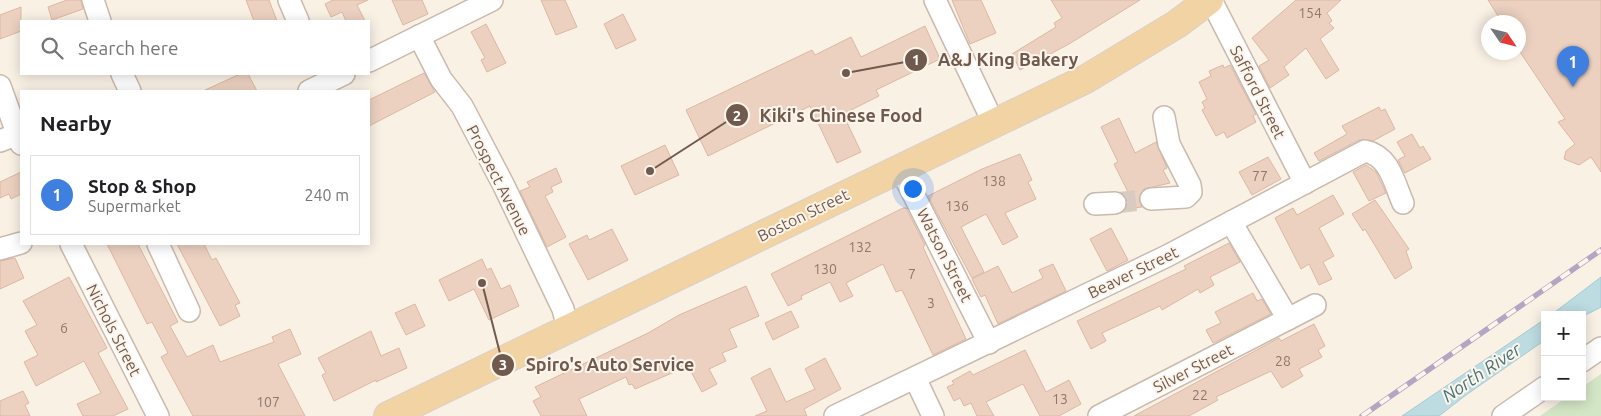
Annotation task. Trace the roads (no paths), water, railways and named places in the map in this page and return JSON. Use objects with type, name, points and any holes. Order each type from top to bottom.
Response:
[{"type":"main road","name":"Boston Street","points":[[388,416],[1107,68],[1177,24],[1210,0]]},
{"type":"street","points":[[93,0],[100,20]]},
{"type":"street","points":[[289,0],[298,20]]},
{"type":"street","points":[[370,61],[492,0]]},
{"type":"street","points":[[935,0],[994,124]]},
{"type":"street","name":"Safford Street","points":[[1210,0],[1305,183]]},
{"type":"street","name":"Prospect Avenue","points":[[420,36],[441,79],[462,106],[504,186],[563,309],[568,329]]},
{"type":"street","points":[[122,75],[130,90]]},
{"type":"street","points":[[317,83],[341,75]]},
{"type":"street","points":[[0,86],[13,139]]},
{"type":"street","points":[[1151,199],[1186,198],[1191,192],[1190,185],[1169,144],[1164,117]]},
{"type":"street","name":"Beaver Street","points":[[836,416],[1166,256],[1365,151],[1374,153],[1385,160],[1403,203]]},
{"type":"street","name":"Watson Street","points":[[900,168],[989,342]]},
{"type":"street","points":[[1232,222],[1288,320]]},
{"type":"street","points":[[0,249],[20,243]]},
{"type":"street","name":"Nichols Street","points":[[72,245],[158,416]]},
{"type":"street","points":[[158,245],[189,311]]},
{"type":"street","name":"Silver Street","points":[[1099,416],[1315,305]]},
{"type":"street","points":[[1586,358],[1601,348]]},
{"type":"street","points":[[915,378],[934,416]]},
{"type":"street","points":[[1503,416],[1541,390]]},
{"type":"water","points":[[1601,277],[1601,307],[1586,315],[1586,311],[1556,311]]},
{"type":"water","name":"North River","points":[[1541,322],[1541,343],[1439,416],[1402,416]]},
{"type":"tunnel","points":[[1115,203],[1151,199]]},
{"type":"railway","points":[[1362,416],[1601,250]]},
{"type":"place","name":"A&J King Bakery","points":[[846,73]]},
{"type":"place","name":"Stop & Shop","points":[[1573,87]]},
{"type":"place","name":"Kiki's Chinese Food","points":[[650,171]]},
{"type":"place","name":"Spiro's Auto Service","points":[[482,283]]}]
